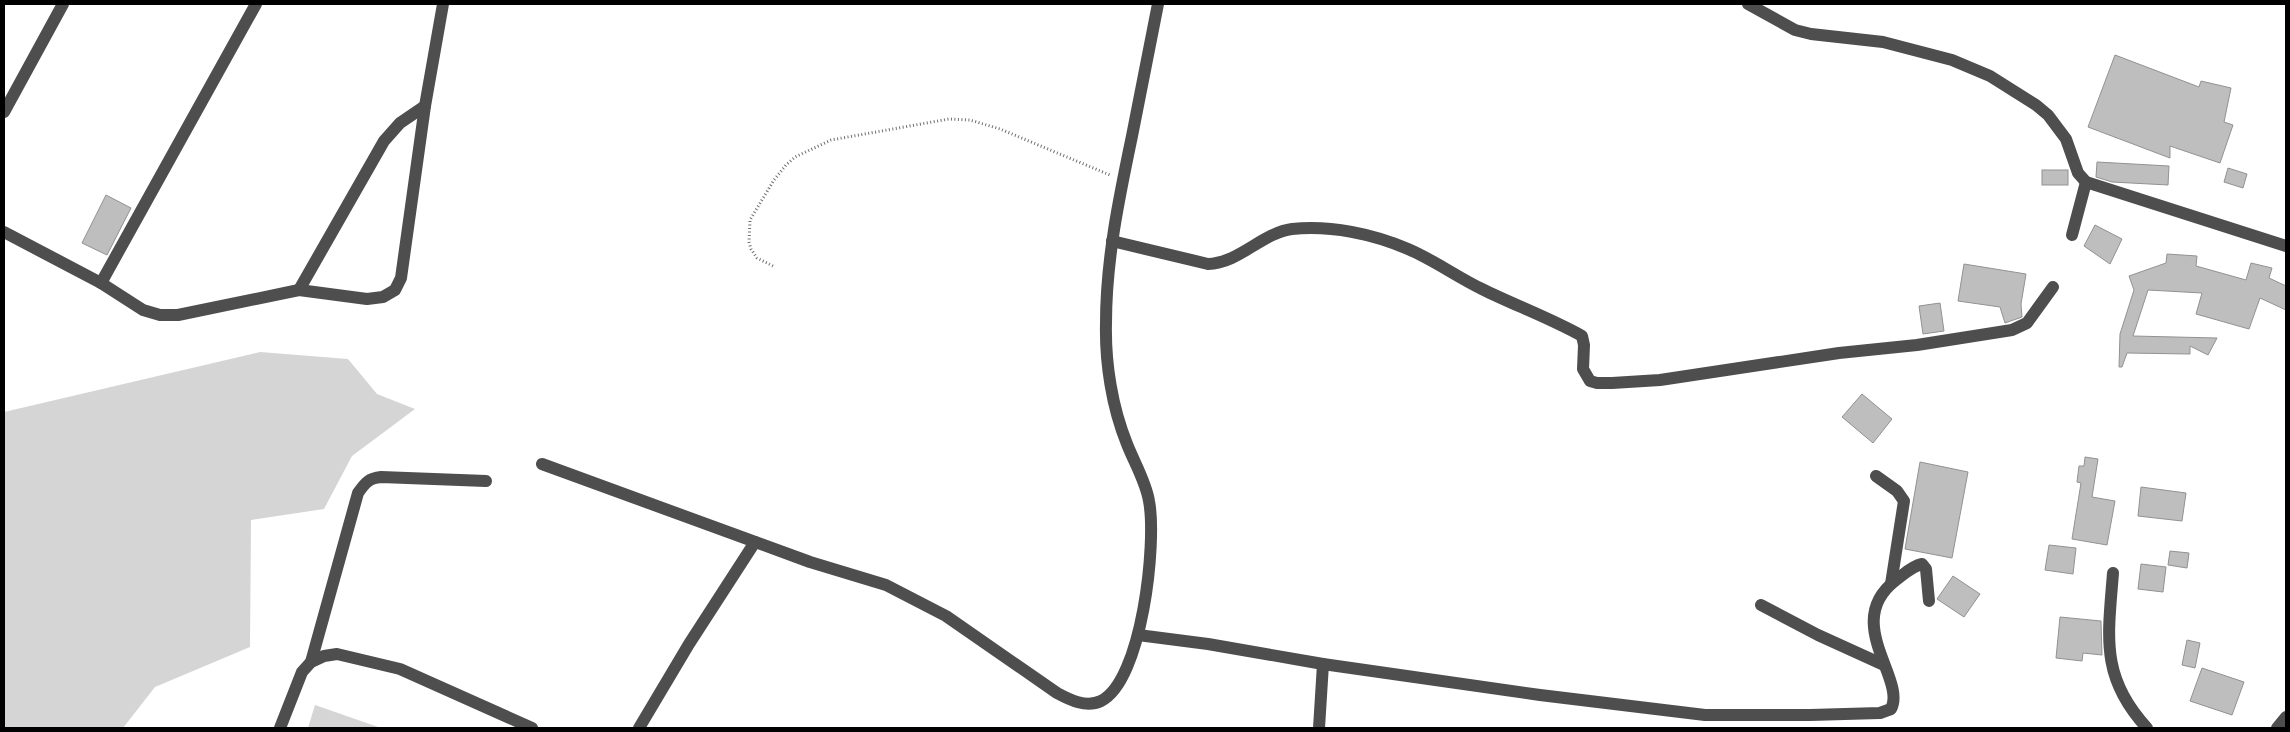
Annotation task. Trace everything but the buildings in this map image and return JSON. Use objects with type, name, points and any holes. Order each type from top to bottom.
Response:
[{"type":"street","points":[[4,112],[63,4]]},
{"type":"street","points":[[101,284],[256,4]]},
{"type":"street","points":[[4,232],[101,284],[143,310],[160,315],[178,314],[299,290],[367,298],[383,297],[395,290],[401,278],[425,106],[443,4]]},
{"type":"street","points":[[542,464],[810,562],[886,585],[946,616],[1057,693],[1074,702],[1100,702],[1121,681],[1138,635],[1146,597],[1152,530],[1149,500],[1120,427],[1108,365],[1106,324],[1112,241],[1122,180],[1158,4]]},
{"type":"street","points":[[1748,4],[1795,30],[1811,34],[1883,42],[1952,60],[1990,76],[2036,105],[2048,115],[2066,139],[2078,173],[2086,182],[2286,246]]},
{"type":"street","points":[[299,290],[384,141],[400,122],[425,106]]},
{"type":"street","points":[[2072,235],[2086,182]]},
{"type":"street","points":[[1112,241],[1208,264],[1221,262],[1276,234],[1290,230],[1309,228],[1348,231],[1393,243],[1423,256],[1481,289],[1582,336],[1584,345],[1582,369],[1585,376],[1597,383],[1660,380],[1839,352],[1917,345],[2012,330],[2027,323],[2053,286]]},
{"type":"street","points":[[311,662],[358,493],[365,482],[381,476],[486,481]]},
{"type":"street","points":[[1876,476],[1897,491],[1904,501],[1891,584]]},
{"type":"street","points":[[639,728],[689,644],[755,542]]},
{"type":"street","points":[[1138,635],[1540,695],[1704,715],[1799,715],[1880,712],[1891,709],[1894,697],[1877,648],[1875,621],[1882,596],[1891,584],[1916,566],[1922,564],[1926,569],[1928,601]]},
{"type":"street","points":[[2114,573],[2109,620],[2109,652],[2112,671],[2127,701],[2147,728]]},
{"type":"street","points":[[1761,605],[1818,635],[1884,666]]},
{"type":"street","points":[[280,728],[302,672],[311,662],[324,656],[337,654],[400,669],[532,728]]},
{"type":"street","points":[[1319,728],[1323,664]]},
{"type":"street","points":[[1799,715],[1804,728]]},
{"type":"street","points":[[2277,728],[2286,717]]},
{"type":"path","points":[[773,266],[757,258],[751,249],[749,242],[750,220],[774,180],[786,165],[795,157],[831,140],[949,119],[970,120],[1000,129],[1122,180]]},
{"type":"shaded area","points":[[260,352],[348,359],[377,394],[415,409],[352,456],[324,509],[251,520],[250,647],[155,687],[123,728],[4,728],[4,412]]},
{"type":"shaded area","points":[[315,705],[381,728],[308,728]]}]
